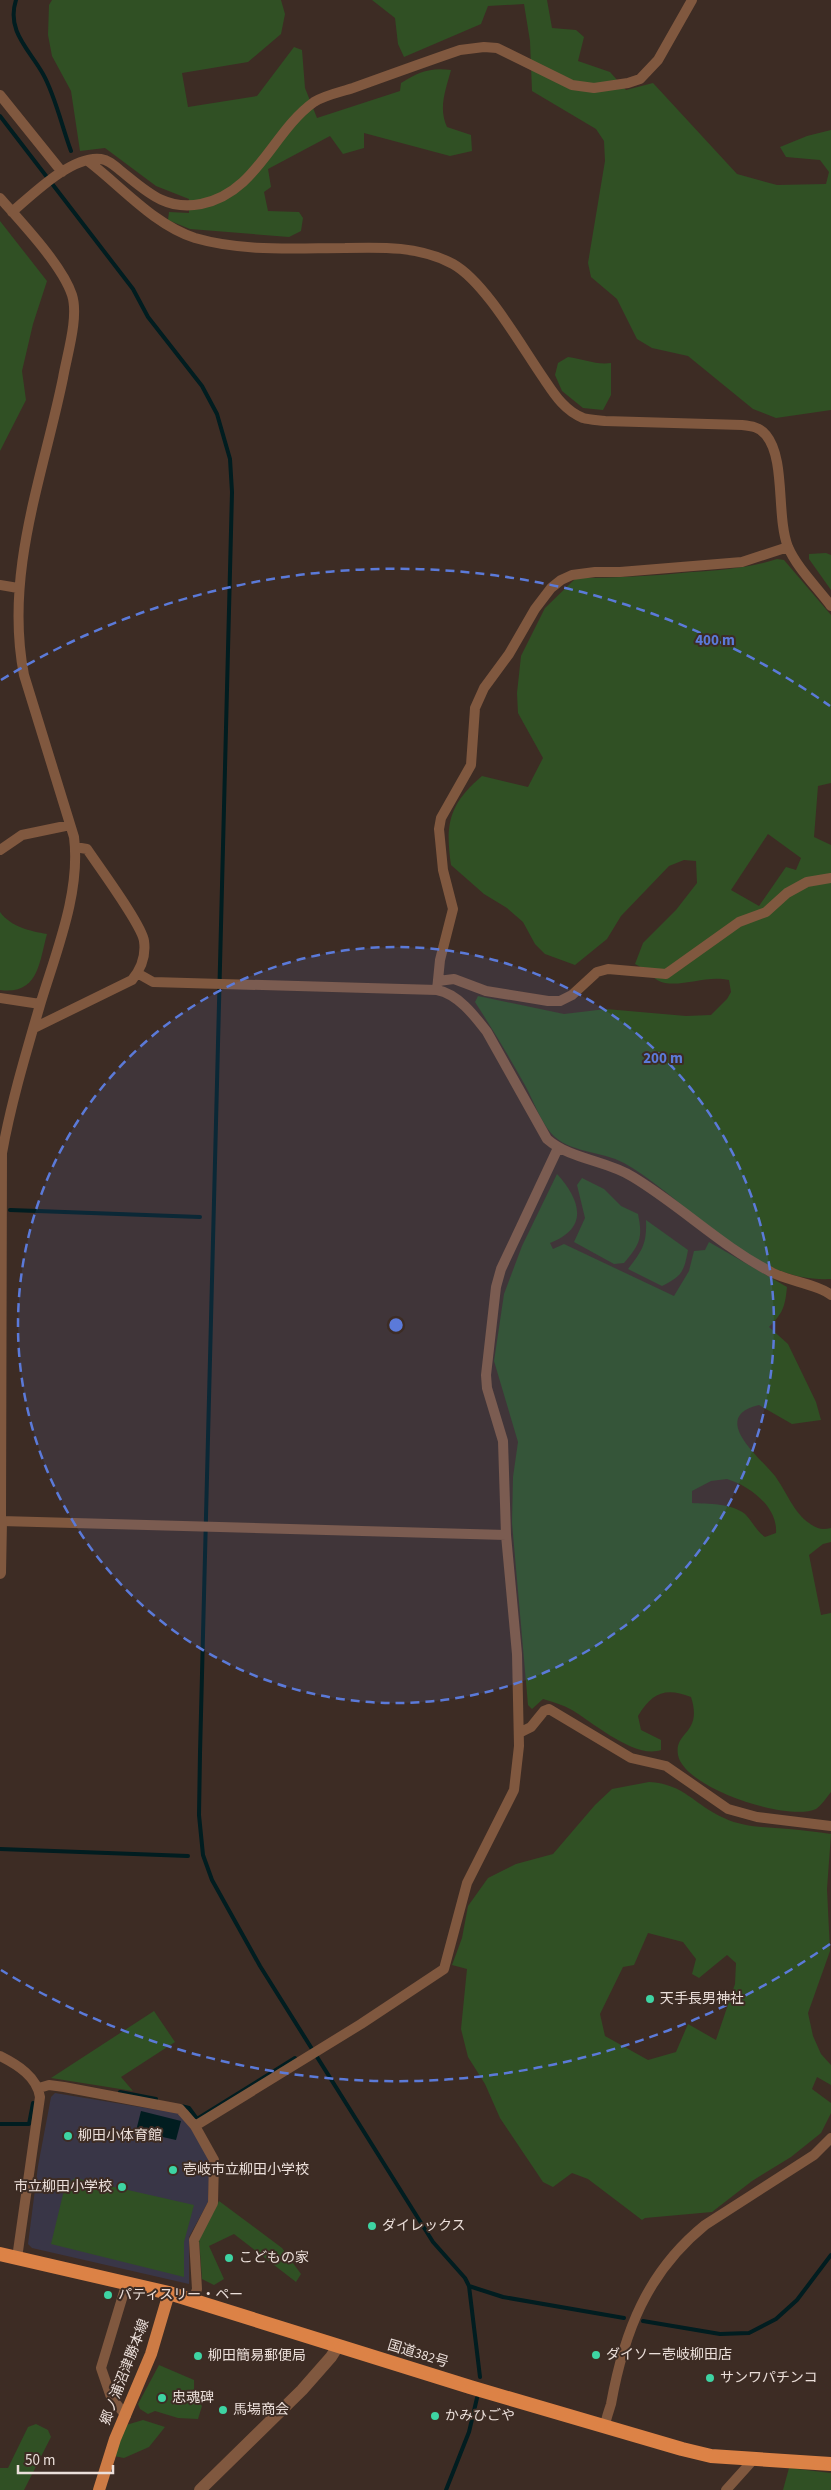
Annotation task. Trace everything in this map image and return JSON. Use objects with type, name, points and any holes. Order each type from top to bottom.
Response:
[{"type":"highway","name":"国道382号","points":[[0,2254],[169,2293],[338,2346],[711,2456],[831,2464]]},
{"type":"main road","name":"郷ノ浦沼津勝本線","points":[[99,2490],[115,2439],[151,2354],[169,2293]]},
{"type":"street","points":[[12,212],[59,174],[88,160],[101,159],[111,163],[158,200],[178,205],[200,204],[216,200],[238,186],[256,169],[290,128],[315,102],[460,50],[484,47],[497,48],[572,86],[594,88],[640,79],[658,60],[692,0]]},
{"type":"street","points":[[0,95],[59,174]]},
{"type":"street","points":[[88,160],[153,215],[173,228],[194,238],[227,245],[258,248],[391,247],[425,252],[451,263],[480,287],[558,400],[584,418],[606,421],[742,425],[757,428],[766,434],[776,456],[788,547],[831,606]]},
{"type":"street","points":[[0,198],[61,274],[73,298],[74,312],[52,430],[25,540],[18,588],[19,648],[24,676],[70,825],[75,846],[76,863],[70,899],[34,1028],[4,1122],[2,1161],[0,1574]]},
{"type":"street","points":[[438,985],[440,960],[453,909],[443,870],[439,830],[441,818],[471,765],[475,708],[484,688],[509,654],[534,609],[551,588],[561,580],[572,575],[742,562],[788,547]]},
{"type":"street","points":[[0,585],[18,588]]},
{"type":"street","points":[[0,850],[22,835],[70,825]]},
{"type":"street","points":[[34,1028],[132,980],[137,974],[144,956],[142,930],[87,849],[75,846]]},
{"type":"street","points":[[137,974],[153,982],[213,984],[438,985],[454,979],[486,991],[548,1001],[560,1000],[572,995],[597,972],[608,969],[666,974],[739,922],[766,912],[787,894],[807,882],[831,878]]},
{"type":"street","points":[[438,985],[460,1002],[487,1032],[547,1139],[558,1148],[609,1165],[633,1177],[745,1259],[777,1276],[830,1293]]},
{"type":"street","points":[[0,998],[40,1004]]},
{"type":"street","points":[[195,2126],[444,1970],[467,1883],[514,1790],[519,1733],[517,1654],[506,1534],[503,1441],[487,1388],[486,1376],[495,1297],[501,1269],[558,1148]]},
{"type":"street","points":[[1,1521],[199,1528],[506,1534]]},
{"type":"street","points":[[519,1733],[531,1727],[549,1709],[631,1758],[666,1766],[728,1808],[756,1816],[831,1826]]},
{"type":"street","points":[[0,2056],[31,2077],[39,2088],[40,2104],[17,2258]]},
{"type":"street","points":[[39,2088],[49,2085],[64,2087],[180,2109],[195,2126],[214,2160],[215,2170],[213,2203],[194,2240],[197,2289],[193,2301]]},
{"type":"street","points":[[605,2426],[613,2387],[632,2326],[658,2274],[688,2238],[705,2225],[814,2155],[831,2138]]},
{"type":"street","points":[[126,2416],[111,2397],[101,2368],[127,2282]]},
{"type":"street","points":[[200,2490],[302,2390],[331,2357],[338,2346]]},
{"type":"street","points":[[732,2488],[754,2459]]},
{"type":"shaded area","name":"市立柳田小学校","points":[[55,2093],[183,2114],[205,2150],[210,2163],[208,2202],[189,2237],[189,2284],[32,2248],[28,2244],[38,2166],[51,2097]]},
{"type":"green space","points":[[52,0],[281,0],[285,14],[281,34],[248,62],[182,73],[188,107],[257,96],[294,47],[302,50],[305,88],[317,118],[400,91],[401,83],[419,73],[437,69],[451,70],[445,91],[444,120],[447,127],[471,135],[472,151],[450,156],[364,133],[364,148],[343,154],[330,136],[268,169],[271,187],[264,192],[268,211],[299,212],[303,218],[301,231],[289,237],[190,229],[168,220],[169,212],[189,213],[189,199],[156,186],[105,148],[80,151],[71,91],[52,56],[48,35],[49,5]]},
{"type":"green space","points":[[372,0],[547,0],[552,28],[576,30],[584,37],[578,61],[610,72],[626,90],[653,83],[737,174],[777,185],[826,184],[829,172],[820,160],[786,157],[780,147],[807,136],[831,130],[831,410],[776,418],[753,409],[688,356],[652,348],[637,339],[617,299],[591,277],[588,263],[605,161],[604,141],[596,129],[532,91],[530,41],[524,4],[488,6],[481,24],[404,57],[398,44],[395,18]]},
{"type":"green space","points":[[0,221],[47,281],[33,324],[22,371],[26,400],[0,451]]},
{"type":"green space","points":[[568,357],[595,363],[611,363],[611,395],[603,410],[583,408],[562,391],[555,375],[558,363]]},
{"type":"green space","points":[[826,553],[831,555],[831,590],[809,559],[809,554]]},
{"type":"green space","points":[[777,559],[784,560],[831,615],[831,783],[818,786],[814,837],[831,845],[831,1279],[801,1277],[773,1268],[746,1254],[721,1237],[649,1179],[624,1163],[576,1148],[558,1140],[544,1122],[520,1076],[475,1002],[478,996],[564,1014],[606,1009],[686,1016],[711,1015],[727,999],[731,992],[729,980],[713,979],[673,984],[665,983],[635,964],[643,943],[676,910],[697,883],[696,861],[684,860],[669,866],[621,916],[607,939],[575,965],[545,954],[535,944],[523,922],[507,908],[484,894],[451,865],[449,851],[449,826],[452,816],[462,796],[471,786],[482,776],[528,787],[543,758],[518,713],[517,693],[521,656],[545,608],[576,578],[605,578],[714,570],[745,567]],"holes":[[[768,834],[801,858],[796,870],[786,867],[759,906],[731,890]]]},
{"type":"green space","points":[[0,912],[15,925],[47,934],[35,974],[30,982],[23,987],[13,990],[0,990]]},
{"type":"green space","points":[[557,1174],[571,1193],[577,1212],[576,1221],[571,1229],[563,1237],[550,1243],[553,1249],[564,1244],[674,1296],[689,1271],[694,1251],[705,1250],[709,1242],[787,1287],[782,1309],[769,1327],[788,1344],[816,1402],[821,1420],[792,1424],[759,1405],[744,1411],[738,1419],[738,1428],[750,1449],[775,1476],[799,1514],[817,1528],[831,1528],[831,1542],[823,1544],[809,1555],[821,1615],[831,1613],[831,1792],[816,1809],[802,1812],[783,1811],[738,1799],[698,1779],[684,1767],[678,1755],[678,1747],[693,1718],[694,1709],[691,1697],[674,1693],[660,1694],[643,1708],[638,1716],[641,1730],[661,1740],[661,1750],[651,1751],[639,1750],[615,1739],[562,1705],[543,1699],[532,1709],[528,1705],[512,1523],[513,1477],[518,1442],[494,1361],[504,1294],[522,1246]],"holes":[[[727,1479],[753,1492],[767,1506],[772,1515],[776,1533],[765,1537],[745,1514],[739,1510],[719,1505],[692,1503],[692,1491],[711,1481]]]},
{"type":"green space","points":[[582,1178],[604,1189],[621,1206],[638,1214],[639,1240],[634,1251],[624,1263],[614,1264],[574,1242],[585,1218],[577,1185]]},
{"type":"green space","points":[[646,1220],[688,1250],[681,1272],[662,1286],[628,1269],[643,1247],[646,1235]]},
{"type":"green space","points":[[649,1782],[661,1784],[681,1791],[714,1813],[740,1824],[831,1834],[827,1889],[830,1951],[808,2013],[813,2036],[821,2054],[831,2065],[831,2085],[817,2077],[812,2089],[831,2103],[831,2113],[821,2133],[791,2157],[752,2181],[712,2212],[645,2218],[642,2220],[588,2179],[572,2173],[553,2187],[543,2182],[500,2118],[485,2084],[468,2057],[461,2029],[467,1969],[452,1965],[462,1938],[468,1906],[488,1878],[516,1864],[553,1854],[595,1805],[612,1789]],"holes":[[[648,1933],[683,1942],[696,1959],[692,1974],[699,1978],[727,1955],[736,1963],[735,1984],[716,2040],[688,2024],[676,2052],[648,2060],[605,2036],[600,2014],[623,1967],[634,1965]]]},
{"type":"green space","points":[[154,2011],[175,2042],[121,2077],[133,2091],[51,2078]]},
{"type":"green space","points":[[75,2178],[194,2205],[184,2242],[184,2277],[51,2244],[65,2186]]},
{"type":"green space","points":[[219,2201],[282,2248],[301,2274],[296,2282],[234,2234],[209,2246],[224,2279],[214,2285],[202,2279],[199,2239]]},
{"type":"green space","points":[[159,2365],[194,2380],[194,2397],[202,2406],[198,2419],[178,2418],[155,2411],[148,2414],[140,2409],[138,2404]]},
{"type":"green space","points":[[143,2420],[165,2427],[149,2447],[124,2458],[114,2456],[126,2425]]},
{"type":"green space","points":[[36,2424],[48,2430],[51,2437],[24,2490],[0,2490],[0,2468],[8,2468],[28,2427]]},
{"type":"green space","points":[[789,2468],[831,2473],[831,2490],[783,2490]]},
{"type":"water","points":[[141,2111],[181,2121],[176,2140],[136,2131]]},
{"type":"waterway","points":[[16,0],[14,11],[16,30],[47,82],[71,151]]},
{"type":"waterway","points":[[0,116],[133,289],[148,317],[202,386],[217,414],[230,459],[232,492],[200,1753],[199,1815],[203,1855],[212,1880],[260,1966],[433,2242],[465,2278],[469,2286],[480,2377]]},
{"type":"waterway","points":[[10,1210],[200,1217]]},
{"type":"waterway","points":[[0,1849],[188,1856]]},
{"type":"waterway","points":[[181,2106],[189,2108],[197,2119],[295,2058]]},
{"type":"waterway","points":[[120,2092],[156,2099]]},
{"type":"waterway","points":[[0,2124],[29,2124],[33,2103]]},
{"type":"waterway","points":[[643,2321],[720,2334],[749,2333],[776,2319],[797,2300],[831,2255]]},
{"type":"waterway","points":[[469,2286],[503,2297],[624,2318]]},
{"type":"waterway","points":[[446,2490],[469,2432],[477,2398]]},
{"type":"place","name":"天手長男神社","points":[[650,1999]]},
{"type":"place","name":"柳田小体育館","points":[[68,2136]]},
{"type":"place","name":"壱岐市立柳田小学校","points":[[173,2170]]},
{"type":"place","name":"市立柳田小学校","points":[[122,2187]]},
{"type":"place","name":"ダイレックス","points":[[372,2226]]},
{"type":"place","name":"こどもの家","points":[[229,2258]]},
{"type":"place","name":"パティスリー・ペー","points":[[108,2295]]},
{"type":"place","name":"ダイソー壱岐柳田店","points":[[596,2355]]},
{"type":"place","name":"柳田簡易郵便局","points":[[198,2356]]},
{"type":"place","name":"サンワパチンコ","points":[[710,2378]]},
{"type":"place","name":"忠魂碑","points":[[162,2398]]},
{"type":"place","name":"馬場商会","points":[[223,2410]]},
{"type":"place","name":"かみひごや","points":[[435,2416]]}]
